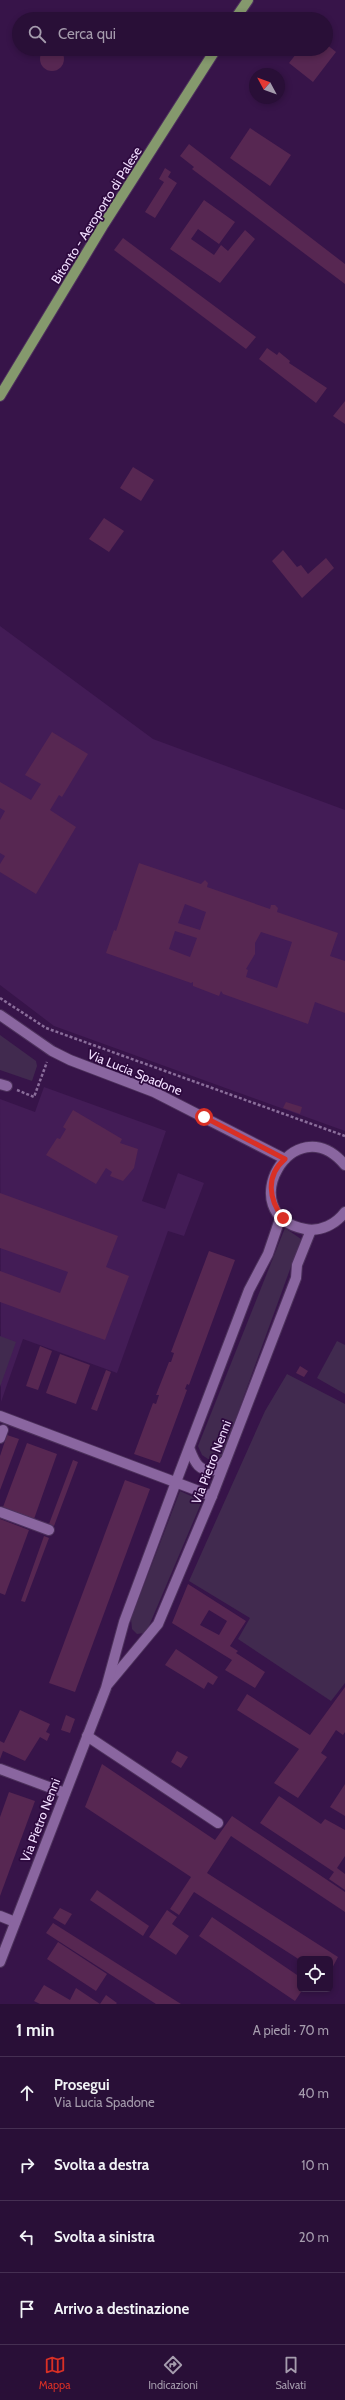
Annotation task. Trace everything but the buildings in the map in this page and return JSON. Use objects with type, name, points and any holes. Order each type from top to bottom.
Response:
[{"type":"main road","points":[[240,12],[248,0]]},
{"type":"main road","name":"Bitonto - Aeroporto di Palese","points":[[0,396],[104,224],[212,56]]},
{"type":"street","name":"Via Lucia Spadone","points":[[0,1015],[52,1050],[94,1070],[154,1092],[285,1159]]},
{"type":"street","points":[[344,1162],[332,1154],[315,1148],[297,1150],[285,1159],[277,1168],[271,1185],[273,1203],[281,1216],[290,1224],[311,1230],[326,1227],[334,1223],[345,1212]]},
{"type":"street","name":"Via Pietro Nenni","points":[[0,1962],[64,1793],[106,1688],[124,1622],[176,1482],[190,1450],[250,1290],[268,1254],[281,1216]]},
{"type":"street","name":"Via Pietro Nenni","points":[[106,1688],[158,1624],[212,1496],[296,1278],[298,1265],[311,1230]]},
{"type":"street","name":"Via Pietro Nenni","points":[[0,1416],[176,1482]]},
{"type":"street","points":[[190,1450],[194,1463],[201,1469],[215,1470],[225,1461]]},
{"type":"street","points":[[176,1482],[212,1496]]},
{"type":"street","points":[[0,1512],[49,1530]]},
{"type":"street","points":[[87,1736],[218,1823]]},
{"type":"street","points":[[0,1769],[64,1793]]},
{"type":"street","points":[[0,1916],[15,1922]]},
{"type":"path","points":[[0,998],[46,1028],[345,1136]]},
{"type":"path","points":[[4,1085],[34,1097],[52,1050]]},
{"type":"shaded area","points":[[0,626],[153,739],[345,810],[345,1131],[54,1026],[0,985]]},
{"type":"shaded area","points":[[0,1035],[36,1061],[37,1066],[32,1081],[0,1070]]},
{"type":"shaded area","points":[[44,1087],[166,1131],[142,1201],[165,1209],[178,1173],[204,1183],[184,1236],[168,1231],[117,1373],[23,1339],[1,1402],[0,1099],[35,1112]]},
{"type":"shaded area","points":[[285,1228],[301,1239],[221,1459],[211,1461],[202,1455],[198,1446]]},
{"type":"shaded area","points":[[0,1336],[16,1342],[0,1387]]},
{"type":"shaded area","points":[[337,1341],[345,1345],[345,1394],[317,1378]]},
{"type":"shaded area","points":[[287,1374],[345,1404],[345,1683],[331,1701],[238,1639],[250,1618],[189,1581],[265,1411]]},
{"type":"shaded area","points":[[180,1491],[202,1501],[149,1626],[144,1633],[137,1634],[132,1629],[131,1619]]},
{"type":"route","points":[[204,1117],[285,1159],[277,1168],[271,1185],[273,1203],[283,1218]]}]
